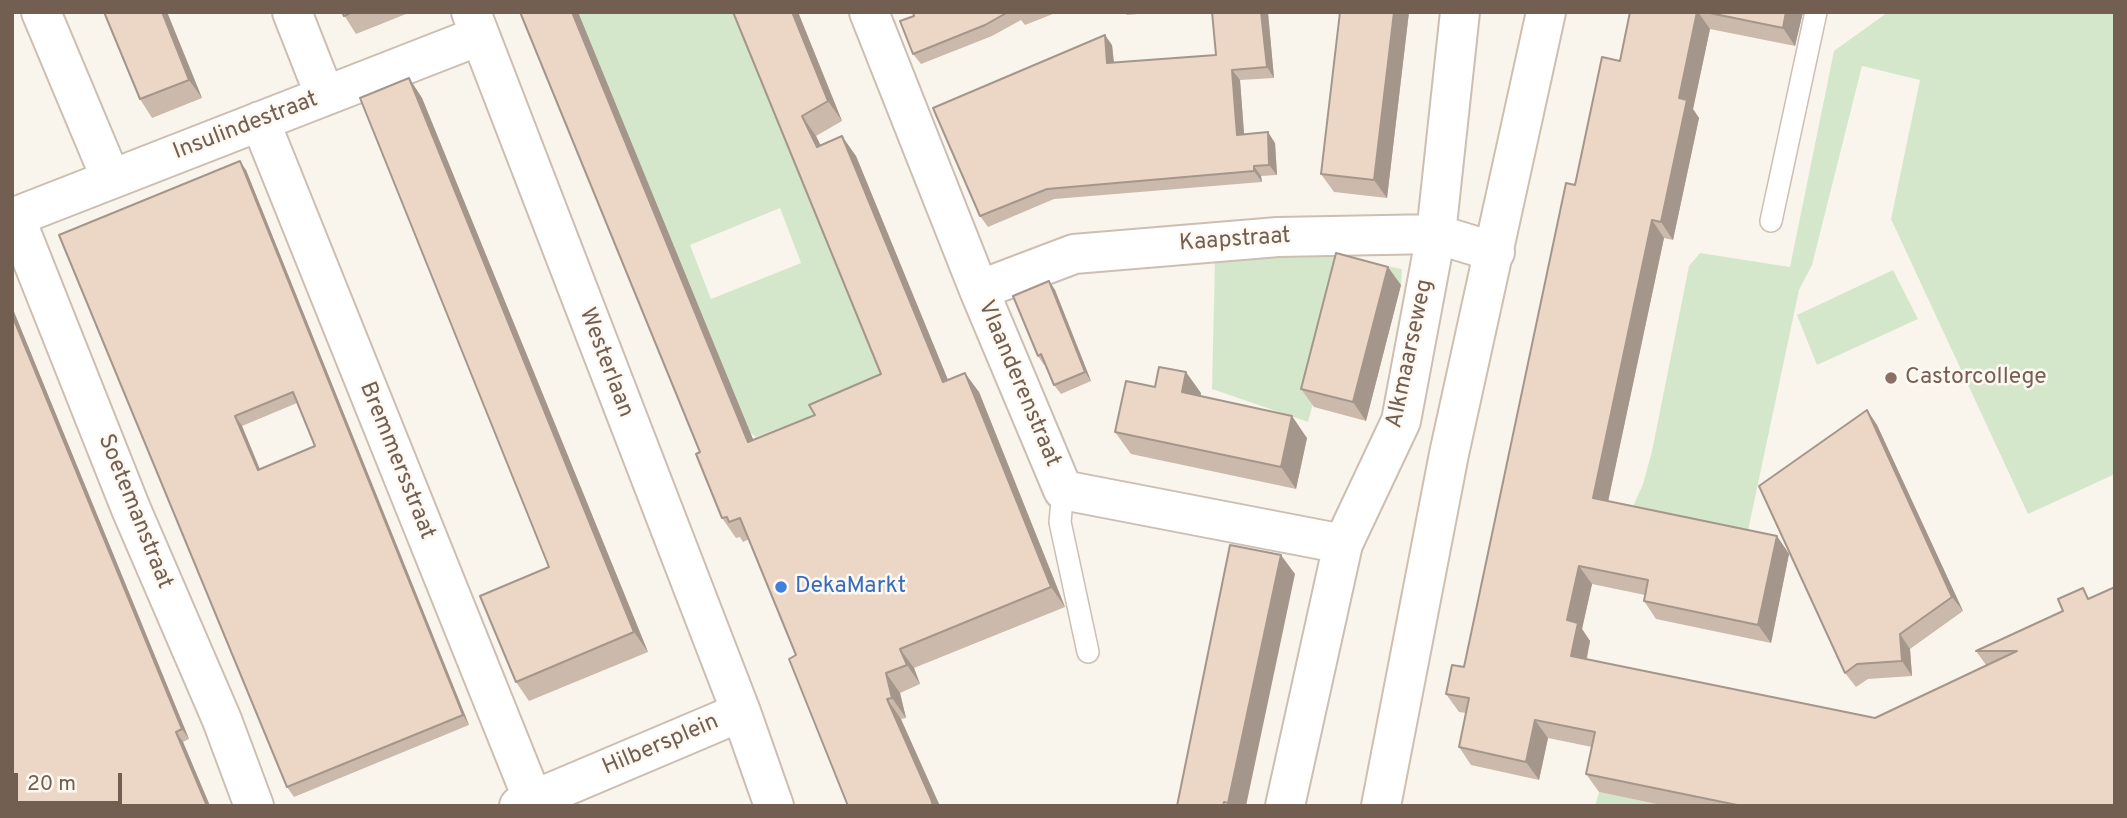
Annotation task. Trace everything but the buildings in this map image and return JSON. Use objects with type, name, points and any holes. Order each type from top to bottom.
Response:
[{"type":"street","points":[[41,12],[111,179]]},
{"type":"street","points":[[292,12],[325,96]]},
{"type":"street","name":"Vlaanderenstraat","points":[[869,12],[979,290],[1063,490],[1343,544]]},
{"type":"street","name":"Alkmaarseweg","points":[[1285,806],[1343,544],[1401,421],[1436,234],[1460,12]]},
{"type":"street","points":[[1381,806],[1450,454],[1546,12]]},
{"type":"street","name":"Insulindestraat","points":[[14,218],[325,96],[475,24]]},
{"type":"street","name":"Westerlaan","points":[[475,24],[741,712]]},
{"type":"street","name":"Bremmersstraat","points":[[260,121],[526,803]]},
{"type":"street","name":"Soetemanstraat","points":[[14,218],[131,509],[222,720],[254,806]]},
{"type":"street","name":"Kaapstraat","points":[[979,290],[1074,254],[1278,236],[1436,234],[1495,252]]},
{"type":"street","name":"Hilbersplein","points":[[526,803],[573,796],[741,712],[774,806]]},
{"type":"lane","points":[[1771,221],[1816,12]]},
{"type":"lane","points":[[1063,490],[1060,522],[1088,652]]},
{"type":"green space","points":[[578,12],[739,12],[892,385],[756,437],[749,432]],"holes":[[[780,208],[801,263],[711,299],[690,245]]]},
{"type":"green space","points":[[1888,12],[2115,12],[2115,474],[2028,514],[1891,219],[1920,80],[1862,66],[1812,265],[1799,290],[1745,545],[1627,520],[1643,484],[1652,451],[1689,266],[1700,253],[1790,267],[1834,51]]},
{"type":"green space","points":[[1328,255],[1402,269],[1401,285],[1349,270],[1308,422],[1212,389],[1215,257]]},
{"type":"green space","points":[[1893,270],[1918,319],[1817,365],[1797,315]]},
{"type":"green space","points":[[1599,792],[1666,806],[1595,806]]},
{"type":"place","name":"Castorcollege","points":[[1891,378]]},
{"type":"place","name":"DekaMarkt","points":[[781,587]]}]
